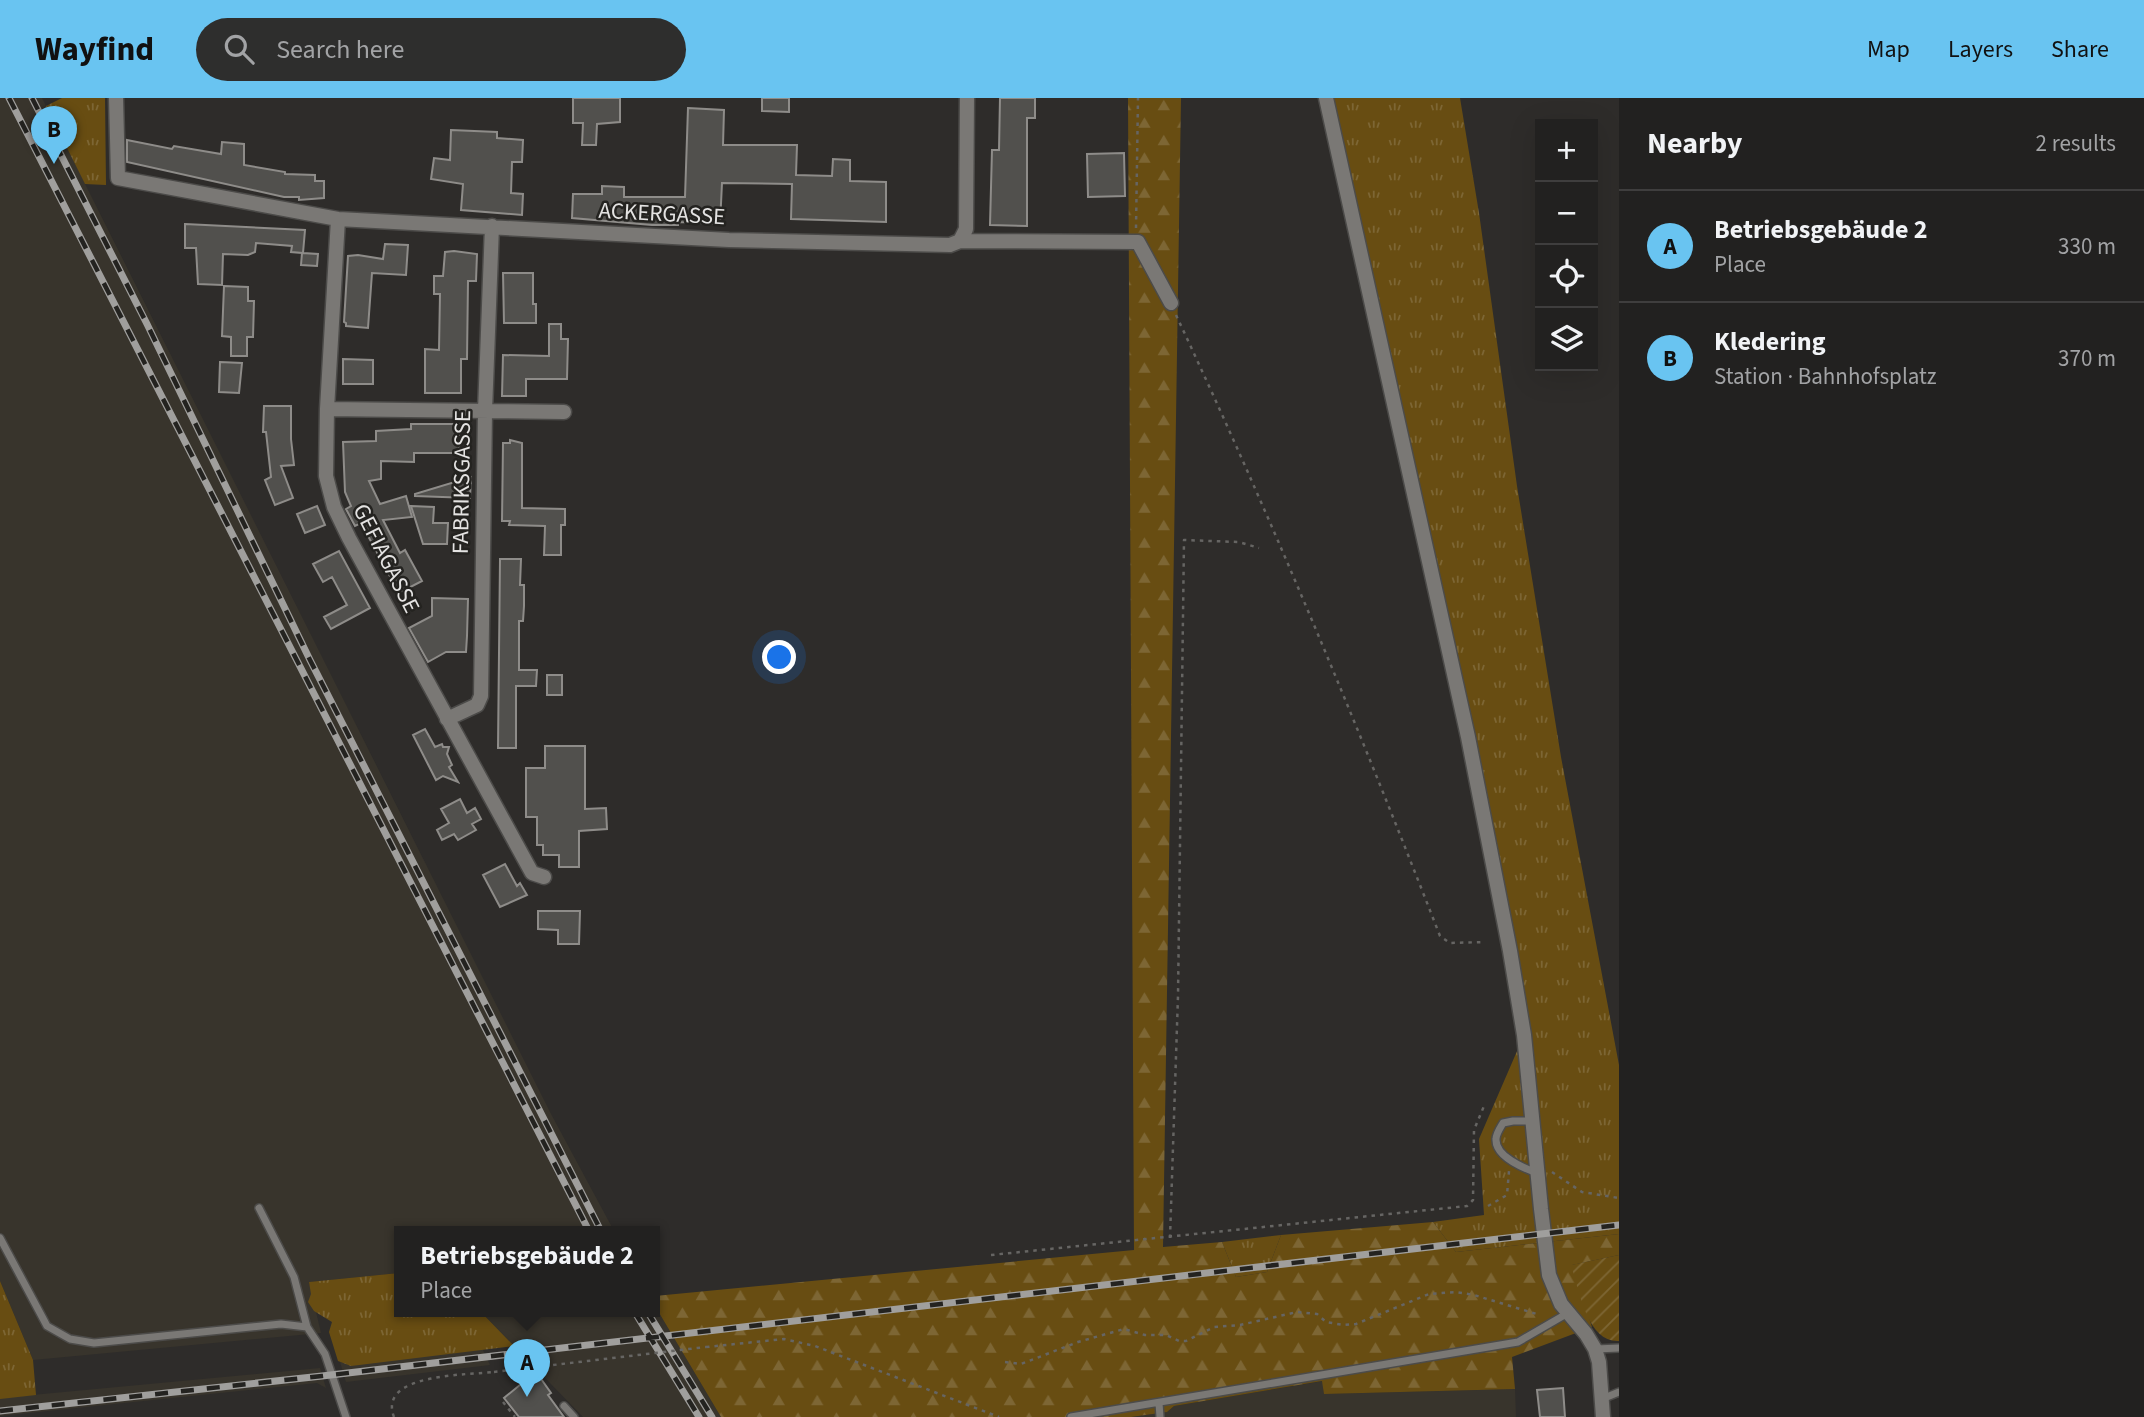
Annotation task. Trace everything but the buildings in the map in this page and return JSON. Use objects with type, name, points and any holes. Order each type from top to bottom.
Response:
[{"type":"street","name":"ACKERGASSE","points":[[116,98],[118,178],[338,219],[729,240],[950,245],[960,241],[1135,242]]},
{"type":"street","points":[[960,241],[966,229],[967,98]]},
{"type":"street","points":[[1326,98],[1468,737],[1510,951],[1524,1035],[1549,1275],[1562,1316],[1595,1349],[1599,1362],[1603,1417]]},
{"type":"street","name":"GEFIAGASSE","points":[[338,219],[326,475],[334,507],[532,873],[544,877]]},
{"type":"street","name":"FABRIKSGASSE","points":[[447,719],[477,705],[481,696],[485,411],[492,226]]},
{"type":"street","points":[[1135,242],[1138,242],[1171,303]]},
{"type":"street","points":[[327,409],[564,412]]},
{"type":"lane","points":[[1533,1121],[1503,1124],[1496,1137],[1497,1147],[1508,1158],[1537,1168]]},
{"type":"lane","points":[[259,1208],[294,1277],[307,1327],[325,1354],[346,1417]]},
{"type":"lane","points":[[0,1238],[47,1326],[70,1339],[94,1343],[281,1324],[307,1327]]},
{"type":"lane","points":[[1071,1417],[1518,1342],[1562,1316]]},
{"type":"lane","points":[[1595,1349],[1619,1348]]},
{"type":"lane","points":[[1602,1399],[1619,1392]]},
{"type":"lane","points":[[1159,1403],[1160,1417]]},
{"type":"lane","points":[[564,1406],[574,1417]]},
{"type":"path","points":[[1135,242],[1138,98]]},
{"type":"path","points":[[1171,303],[1281,546],[1440,936],[1450,943],[1485,942]]},
{"type":"path","points":[[1170,1238],[1178,996],[1184,540],[1239,542],[1259,548]]},
{"type":"path","points":[[991,1255],[1467,1206],[1473,1200],[1474,1130],[1484,1106]]},
{"type":"path","points":[[1488,1206],[1507,1195],[1510,1184],[1508,1158]]},
{"type":"path","points":[[1537,1168],[1582,1192],[1619,1198]]},
{"type":"path","points":[[1005,1362],[1021,1364],[1078,1342],[1124,1329],[1186,1341],[1214,1327],[1240,1325],[1297,1312],[1317,1314],[1326,1322],[1356,1324],[1429,1294],[1456,1292],[1562,1316]]},
{"type":"path","points":[[394,1417],[392,1406],[395,1396],[411,1383],[428,1379],[784,1339],[804,1344],[999,1417]]},
{"type":"path","points":[[503,1402],[515,1417]]},
{"type":"shaded area","points":[[0,98],[42,98],[551,1114],[611,1226],[394,1226],[394,1274],[309,1282],[321,1333],[33,1360],[0,1281]]},
{"type":"shaded area","points":[[660,1314],[721,1417],[583,1417],[486,1317],[660,1317]]},
{"type":"shaded area","points":[[482,1348],[490,1365],[346,1382],[340,1362],[351,1365]]},
{"type":"shaded area","points":[[320,1368],[326,1388],[317,1383],[0,1416],[0,1398]]},
{"type":"shaded area","points":[[1323,1381],[1324,1394],[1515,1389],[1516,1417],[1131,1417],[1167,1412],[1174,1406]]},
{"type":"green space","points":[[62,98],[105,98],[106,185],[85,184],[46,106]]},
{"type":"green space","points":[[1128,98],[1181,98],[1163,1247],[1222,1242],[1236,1277],[1267,1272],[1281,1235],[1433,1222],[1456,1252],[1619,1234],[1619,1255],[1572,1265],[1592,1327],[1512,1357],[1515,1389],[1324,1394],[1322,1381],[1174,1406],[1167,1412],[1131,1417],[721,1417],[660,1314],[660,1296],[1134,1250]]},
{"type":"green space","points":[[1328,98],[1460,98],[1517,486],[1561,757],[1619,1065],[1619,1234],[1456,1252],[1433,1222],[1484,1215],[1479,1139],[1524,1035]]},
{"type":"green space","points":[[1281,1235],[1267,1272],[1236,1277],[1222,1242]]},
{"type":"green space","points":[[1619,1255],[1619,1341],[1608,1339],[1592,1324],[1581,1300],[1571,1265]]},
{"type":"green space","points":[[394,1274],[394,1317],[486,1317],[514,1346],[351,1366],[338,1361],[329,1332],[332,1322],[314,1311],[308,1302],[311,1294],[309,1282]]},
{"type":"green space","points":[[0,1281],[33,1360],[36,1395],[0,1399]]},
{"type":"railway","points":[[9,98],[586,1226]]},
{"type":"railway","points":[[32,98],[147,324],[310,660],[598,1226]]},
{"type":"railway","points":[[0,1411],[1619,1225]]},
{"type":"railway","points":[[638,1317],[699,1417]]},
{"type":"railway","points":[[651,1317],[712,1417]]},
{"type":"place","name":"Kledering","points":[[54,164]]},
{"type":"place","name":"Betriebsgebäude 2","points":[[527,1397]]}]
